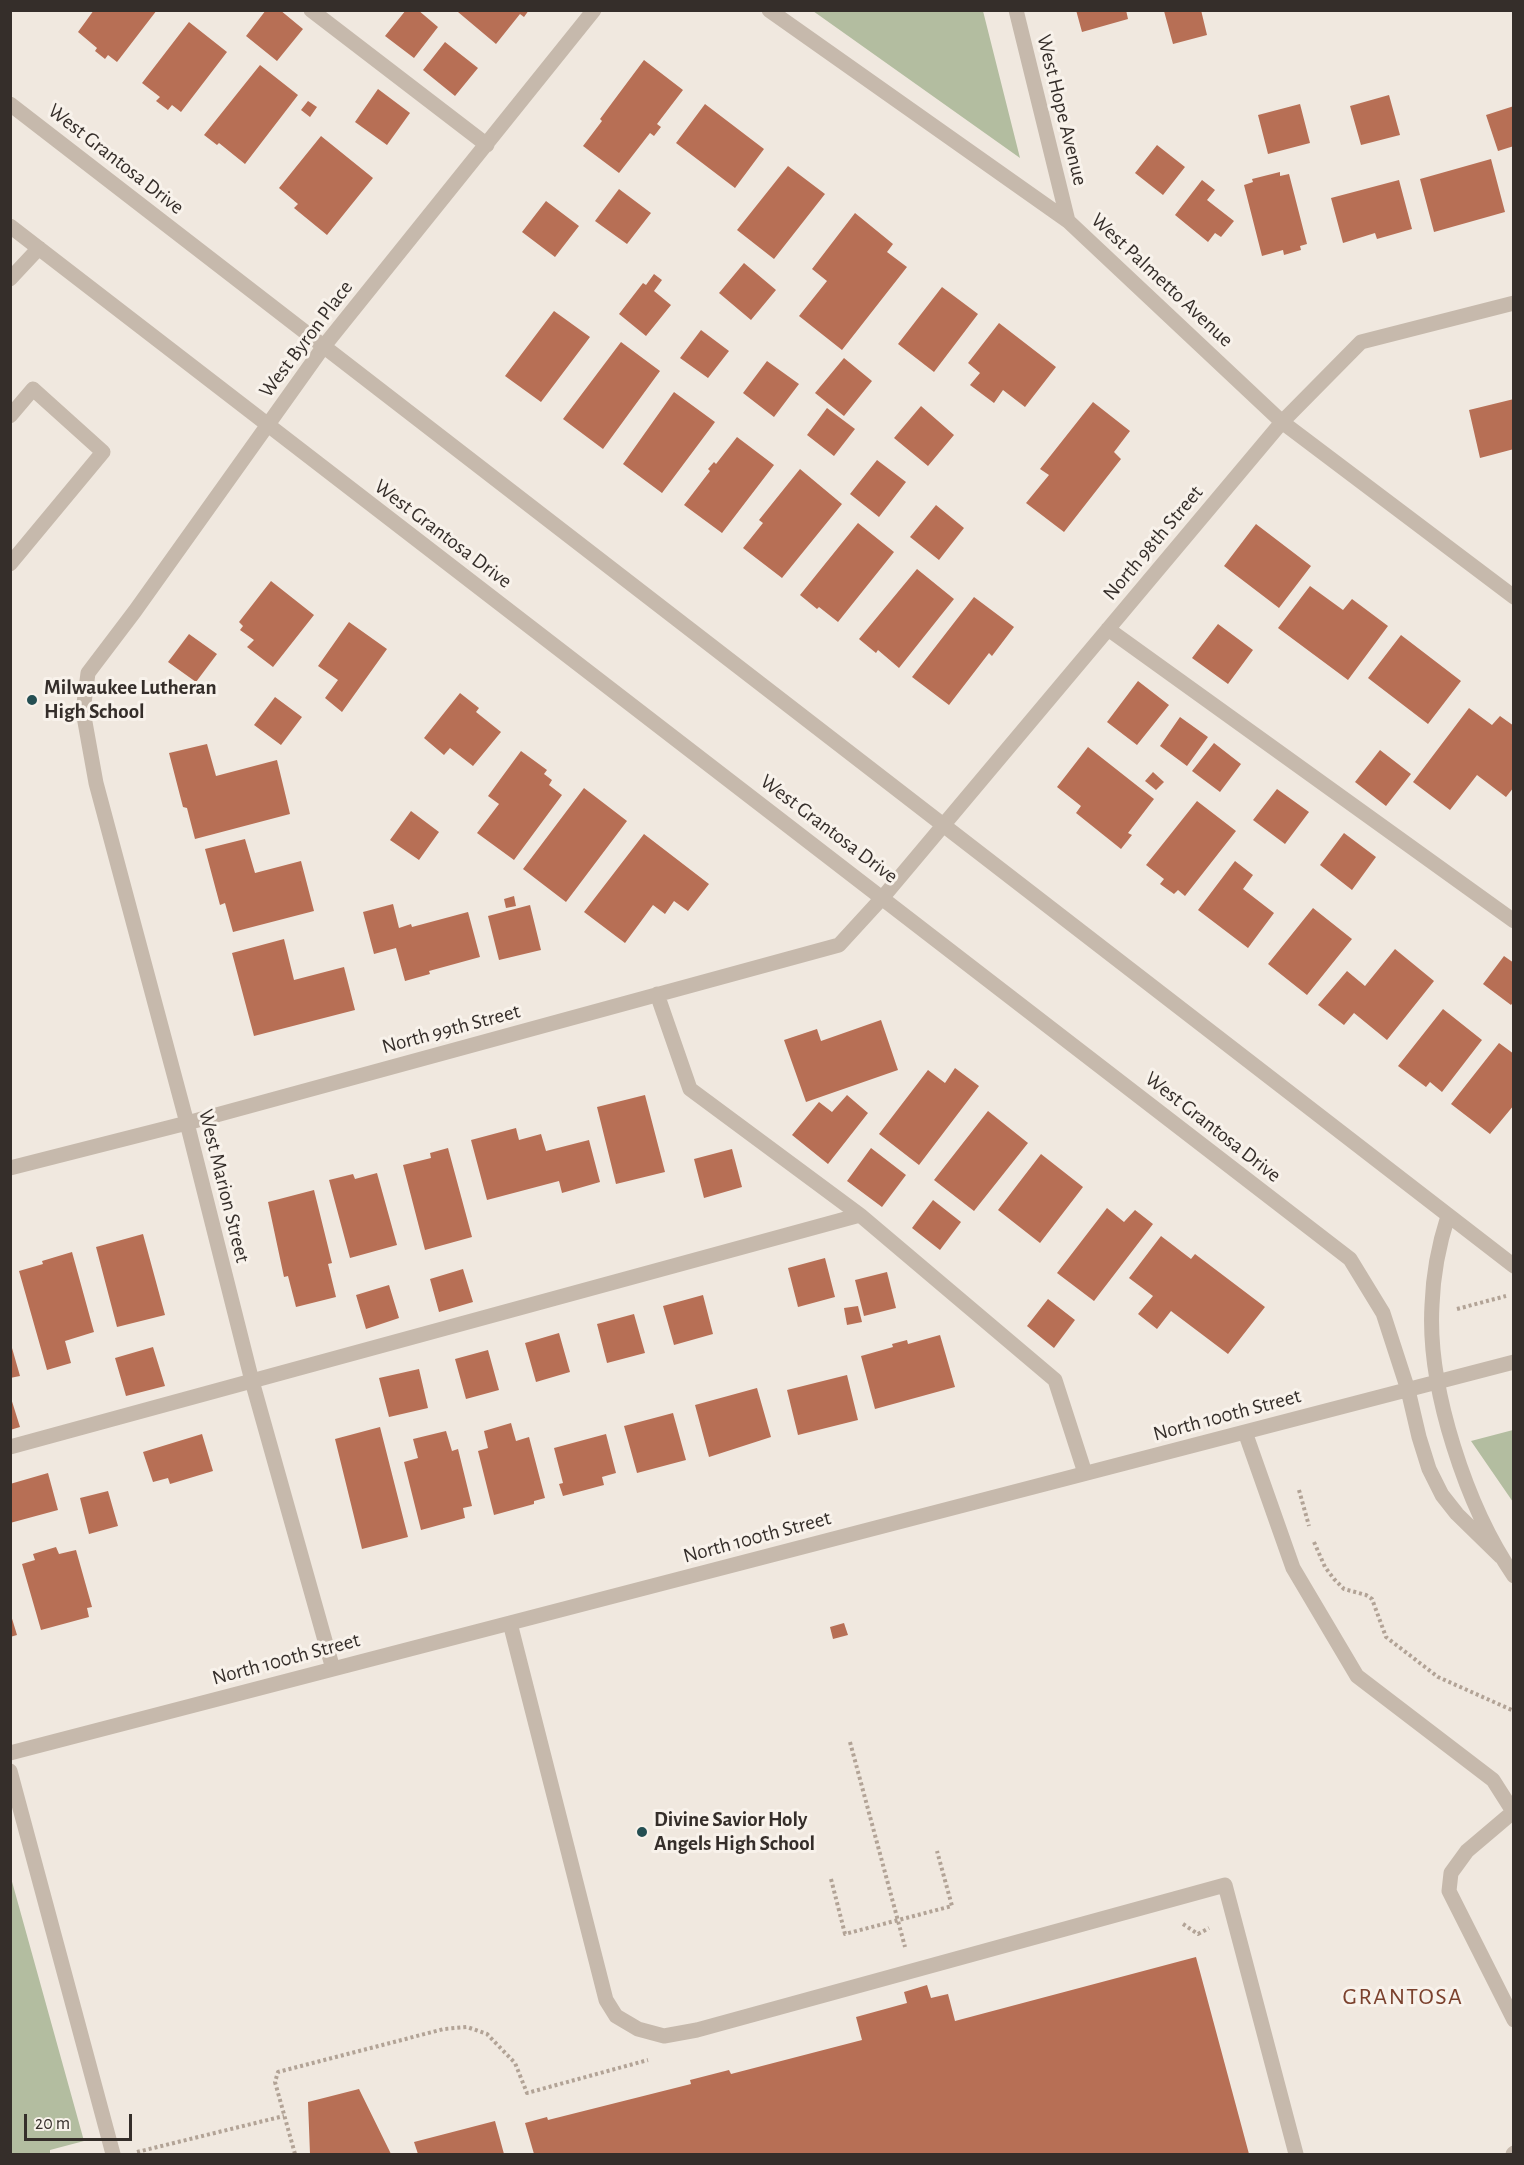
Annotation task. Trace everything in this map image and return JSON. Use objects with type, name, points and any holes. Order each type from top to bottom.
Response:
[{"type":"street","points":[[311,10],[487,145]]},
{"type":"street","name":"West Byron Place","points":[[83,711],[88,673],[135,611],[324,346],[594,10]]},
{"type":"street","name":"West Palmetto Avenue","points":[[769,10],[1068,221],[1282,422],[1514,597]]},
{"type":"street","name":"West Hope Avenue","points":[[1016,10],[1068,221]]},
{"type":"street","name":"West Grantosa Drive","points":[[10,104],[1514,1266]]},
{"type":"street","name":"West Grantosa Drive","points":[[10,226],[1350,1259],[1383,1313],[1408,1390],[1429,1469],[1442,1495],[1457,1514],[1501,1557]]},
{"type":"street","points":[[10,279],[39,248]]},
{"type":"street","name":"North 98th Street","points":[[883,897],[1282,422],[1361,342],[1514,303]]},
{"type":"street","points":[[10,416],[33,389],[103,452],[10,564]]},
{"type":"street","points":[[1108,629],[1514,921]]},
{"type":"street","name":"West Marion Street","points":[[83,711],[96,783],[187,1123],[252,1381],[333,1669]]},
{"type":"street","name":"North 99th Street","points":[[10,1168],[187,1123],[839,945],[883,897]]},
{"type":"street","points":[[657,994],[690,1089],[860,1215],[1055,1380],[1085,1473]]},
{"type":"street","points":[[10,1447],[860,1215]]},
{"type":"street","name":"West Grantosa Drive","points":[[1448,1216],[1440,1245],[1432,1304],[1432,1334],[1439,1382],[1453,1441],[1467,1486],[1483,1524],[1514,1576]]},
{"type":"street","name":"North 100th Street","points":[[10,1753],[1514,1362]]},
{"type":"street","points":[[1245,1432],[1293,1568],[1357,1676],[1493,1780],[1513,1813],[1467,1851],[1451,1873],[1449,1891],[1513,2018]]},
{"type":"street","points":[[510,1623],[606,2000],[616,2016],[638,2029],[664,2036],[708,2027],[1226,1885],[1296,2154]]},
{"type":"street","points":[[10,1771],[113,2154]]},
{"type":"path","points":[[1451,1310],[1506,1296]]},
{"type":"path","points":[[1299,1490],[1309,1527]]},
{"type":"path","points":[[1312,1537],[1325,1567],[1334,1579],[1344,1589],[1372,1599],[1386,1636],[1438,1677],[1514,1711]]},
{"type":"path","points":[[850,1742],[906,1951]]},
{"type":"path","points":[[831,1879],[845,1934],[952,1906],[937,1851]]},
{"type":"path","points":[[136,2154],[284,2116]]},
{"type":"green space","points":[[813,11],[983,11],[1020,158]]},
{"type":"green space","points":[[1514,1430],[1513,1502],[1471,1441]]},
{"type":"green space","points":[[11,1878],[84,2141],[50,2150],[50,2154],[11,2154]]},
{"type":"building","points":[[94,10],[157,10],[117,62],[108,55],[105,59],[95,51],[97,48],[78,32]]},
{"type":"building","points":[[266,10],[280,10],[303,29],[277,61],[246,36]]},
{"type":"building","points":[[406,10],[418,10],[438,27],[414,58],[385,36]]},
{"type":"building","points":[[459,10],[529,10],[524,17],[520,14],[496,44],[458,12]]},
{"type":"building","points":[[1076,10],[1126,10],[1128,19],[1082,32]]},
{"type":"building","points":[[1201,10],[1207,35],[1173,44],[1164,11]]},
{"type":"building","points":[[189,22],[227,52],[181,112],[172,105],[168,110],[156,101],[160,97],[142,83]]},
{"type":"building","points":[[445,42],[478,68],[455,96],[423,70]]},
{"type":"building","points":[[644,60],[683,90],[657,124],[661,127],[654,136],[650,133],[619,173],[583,146]]},
{"type":"building","points":[[260,65],[298,95],[245,164],[219,143],[217,145],[204,135]]},
{"type":"building","points":[[378,89],[410,113],[387,145],[355,122]]},
{"type":"building","points":[[1389,95],[1400,135],[1361,145],[1350,106]]},
{"type":"building","points":[[308,101],[317,107],[310,117],[301,110]]},
{"type":"building","points":[[705,104],[764,149],[735,188],[676,143]]},
{"type":"building","points":[[1300,104],[1310,143],[1268,154],[1258,115]]},
{"type":"building","points":[[1514,106],[1514,146],[1498,151],[1486,115]]},
{"type":"building","points":[[321,136],[373,178],[327,235],[294,208],[298,204],[279,188]]},
{"type":"building","points":[[1157,145],[1185,167],[1163,195],[1135,173]]},
{"type":"building","points":[[1491,159],[1505,212],[1434,232],[1420,179]]},
{"type":"building","points":[[788,166],[825,194],[774,259],[737,230]]},
{"type":"building","points":[[1280,172],[1280,176],[1289,174],[1307,244],[1300,246],[1301,250],[1284,255],[1283,250],[1262,256],[1244,185],[1253,182],[1252,179]]},
{"type":"building","points":[[1202,180],[1215,190],[1207,200],[1234,221],[1221,237],[1215,233],[1208,242],[1175,215]]},
{"type":"building","points":[[1399,180],[1412,229],[1377,239],[1375,233],[1343,243],[1331,198]]},
{"type":"building","points":[[619,189],[651,213],[627,244],[595,221]]},
{"type":"building","points":[[546,201],[579,226],[555,257],[522,232]]},
{"type":"building","points":[[855,213],[893,244],[887,252],[907,267],[842,350],[799,316],[827,281],[812,269]]},
{"type":"building","points":[[744,263],[776,290],[751,320],[719,293]]},
{"type":"building","points":[[654,274],[662,280],[654,291],[671,305],[646,336],[619,314],[643,283],[646,285]]},
{"type":"building","points":[[942,287],[978,314],[934,372],[898,344]]},
{"type":"building","points":[[554,311],[590,337],[541,402],[505,376]]},
{"type":"building","points":[[999,323],[1056,367],[1025,407],[1003,390],[994,403],[970,385],[980,373],[968,363]]},
{"type":"building","points":[[701,330],[729,351],[708,378],[680,358]]},
{"type":"building","points":[[621,342],[660,371],[603,449],[563,419]]},
{"type":"building","points":[[844,358],[872,381],[844,416],[815,393]]},
{"type":"building","points":[[767,361],[799,384],[774,417],[743,393]]},
{"type":"building","points":[[674,392],[715,422],[662,493],[623,464]]},
{"type":"building","points":[[1514,399],[1514,449],[1480,458],[1469,410]]},
{"type":"building","points":[[1093,402],[1130,431],[1114,452],[1121,459],[1064,532],[1026,503],[1049,475],[1040,469]]},
{"type":"building","points":[[921,406],[954,435],[928,466],[894,438]]},
{"type":"building","points":[[827,408],[855,429],[834,456],[807,435]]},
{"type":"building","points":[[737,437],[774,465],[722,533],[684,505],[710,471],[708,469],[714,462],[716,464]]},
{"type":"building","points":[[877,460],[906,482],[879,517],[850,494]]},
{"type":"building","points":[[800,469],[842,504],[782,578],[743,548],[763,523],[759,520]]},
{"type":"building","points":[[936,505],[964,528],[939,560],[910,537]]},
{"type":"building","points":[[858,523],[894,552],[838,622],[800,595]]},
{"type":"building","points":[[1256,524],[1311,566],[1279,608],[1224,566]]},
{"type":"building","points":[[917,569],[954,599],[899,668],[878,650],[876,653],[859,639]]},
{"type":"building","points":[[271,581],[314,615],[273,667],[247,647],[254,640],[240,630],[243,626],[239,622]]},
{"type":"building","points":[[1310,586],[1343,610],[1352,599],[1388,626],[1348,680],[1278,628]]},
{"type":"building","points":[[974,597],[1014,627],[992,656],[989,653],[949,705],[912,677]]},
{"type":"building","points":[[349,622],[387,649],[342,712],[325,698],[338,680],[318,666]]},
{"type":"building","points":[[1218,624],[1253,650],[1228,684],[1192,658]]},
{"type":"building","points":[[189,634],[217,654],[196,682],[168,662]]},
{"type":"building","points":[[1401,635],[1461,681],[1428,724],[1368,678]]},
{"type":"building","points":[[1138,681],[1169,705],[1137,745],[1107,722]]},
{"type":"building","points":[[460,693],[479,708],[476,712],[501,732],[473,766],[450,748],[444,755],[424,738]]},
{"type":"building","points":[[275,697],[302,717],[281,745],[254,725]]},
{"type":"building","points":[[1469,708],[1492,725],[1500,716],[1514,726],[1514,787],[1506,797],[1477,775],[1450,810],[1413,782]]},
{"type":"building","points":[[1180,717],[1208,737],[1187,766],[1160,746]]},
{"type":"building","points":[[1214,743],[1241,764],[1220,792],[1192,771]]},
{"type":"building","points":[[207,744],[216,776],[277,760],[290,814],[195,839],[187,808],[183,807],[169,753]]},
{"type":"building","points":[[1088,747],[1154,799],[1128,833],[1132,835],[1121,849],[1076,813],[1081,806],[1057,787]]},
{"type":"building","points":[[1380,750],[1411,774],[1386,806],[1355,782]]},
{"type":"building","points":[[521,751],[547,770],[544,774],[552,780],[549,785],[562,795],[514,860],[477,833],[499,804],[488,796]]},
{"type":"building","points":[[1153,772],[1164,782],[1156,790],[1145,781]]},
{"type":"building","points":[[584,788],[627,821],[566,902],[523,869]]},
{"type":"building","points":[[1277,789],[1309,812],[1285,844],[1253,820]]},
{"type":"building","points":[[1197,801],[1236,831],[1185,896],[1178,890],[1174,894],[1160,884],[1164,879],[1146,865]]},
{"type":"building","points":[[411,811],[439,832],[419,860],[390,840]]},
{"type":"building","points":[[1344,833],[1376,857],[1352,890],[1320,865]]},
{"type":"building","points":[[644,834],[709,884],[688,911],[674,901],[665,914],[653,905],[625,943],[584,912]]},
{"type":"building","points":[[245,839],[255,873],[301,861],[314,911],[233,932],[225,903],[220,905],[205,849]]},
{"type":"building","points":[[1235,861],[1253,875],[1243,889],[1274,913],[1248,948],[1198,910]]},
{"type":"building","points":[[514,896],[516,906],[506,908],[504,899]]},
{"type":"building","points":[[393,904],[399,928],[411,924],[412,927],[468,912],[480,957],[429,971],[430,974],[405,981],[396,948],[374,954],[363,912]]},
{"type":"building","points":[[530,905],[541,950],[499,960],[488,916]]},
{"type":"building","points":[[1313,908],[1352,939],[1307,995],[1268,964]]},
{"type":"building","points":[[284,939],[294,980],[344,967],[355,1010],[254,1036],[232,953]]},
{"type":"building","points":[[1395,949],[1434,981],[1387,1040],[1354,1013],[1344,1025],[1318,1005],[1347,971],[1365,986]]},
{"type":"building","points":[[1504,956],[1514,963],[1514,1001],[1511,1005],[1483,984]]},
{"type":"building","points":[[1443,1009],[1482,1040],[1442,1092],[1430,1082],[1426,1087],[1398,1066]]},
{"type":"building","points":[[881,1020],[898,1070],[806,1102],[784,1040],[817,1029],[821,1041]]},
{"type":"building","points":[[1499,1043],[1514,1054],[1514,1105],[1490,1134],[1451,1104]]},
{"type":"building","points":[[955,1068],[979,1086],[919,1165],[879,1134],[928,1070],[945,1083]]},
{"type":"building","points":[[645,1095],[665,1172],[616,1184],[597,1107]]},
{"type":"building","points":[[847,1095],[868,1113],[828,1164],[792,1135],[819,1102],[832,1112]]},
{"type":"building","points":[[988,1111],[1028,1143],[974,1211],[934,1180]]},
{"type":"building","points":[[516,1128],[519,1140],[541,1134],[546,1151],[589,1140],[600,1182],[562,1193],[559,1181],[487,1200],[471,1140]]},
{"type":"building","points":[[448,1148],[472,1237],[425,1250],[403,1165],[431,1158],[430,1153]]},
{"type":"building","points":[[871,1148],[906,1175],[882,1207],[847,1181]]},
{"type":"building","points":[[732,1149],[742,1187],[704,1198],[694,1159]]},
{"type":"building","points":[[1041,1154],[1083,1187],[1040,1243],[998,1210]]},
{"type":"building","points":[[377,1173],[397,1245],[350,1258],[329,1180],[353,1174],[355,1179]]},
{"type":"building","points":[[314,1190],[332,1263],[328,1264],[336,1297],[296,1307],[288,1276],[284,1277],[268,1202]]},
{"type":"building","points":[[933,1200],[961,1222],[940,1250],[912,1228]]},
{"type":"building","points":[[1107,1208],[1124,1222],[1135,1210],[1153,1224],[1094,1301],[1057,1273]]},
{"type":"building","points":[[143,1234],[165,1315],[117,1327],[96,1247]]},
{"type":"building","points":[[1161,1236],[1191,1259],[1195,1254],[1265,1307],[1228,1354],[1171,1311],[1157,1329],[1138,1314],[1153,1296],[1129,1278]]},
{"type":"building","points":[[72,1252],[94,1332],[65,1341],[71,1363],[47,1370],[19,1271]]},
{"type":"building","points":[[825,1258],[835,1297],[798,1307],[788,1268]]},
{"type":"building","points":[[463,1269],[473,1302],[439,1312],[430,1279]]},
{"type":"building","points":[[887,1272],[896,1308],[864,1316],[855,1280]]},
{"type":"building","points":[[389,1285],[399,1318],[366,1329],[356,1295]]},
{"type":"building","points":[[703,1295],[713,1334],[674,1345],[663,1306]]},
{"type":"building","points":[[1048,1299],[1075,1320],[1054,1348],[1027,1326]]},
{"type":"building","points":[[858,1306],[862,1322],[847,1325],[844,1308]]},
{"type":"building","points":[[634,1314],[645,1353],[607,1363],[597,1324]]},
{"type":"building","points":[[559,1333],[570,1372],[536,1382],[525,1343]]},
{"type":"building","points":[[940,1335],[955,1387],[875,1409],[861,1356],[893,1347],[892,1344],[907,1340],[908,1344]]},
{"type":"building","points":[[10,1341],[20,1376],[10,1378]]},
{"type":"building","points":[[153,1347],[165,1386],[126,1396],[115,1358]]},
{"type":"building","points":[[488,1350],[499,1390],[466,1399],[455,1359]]},
{"type":"building","points":[[419,1369],[428,1408],[389,1417],[379,1378]]},
{"type":"building","points":[[847,1375],[858,1420],[798,1435],[787,1390]]},
{"type":"building","points":[[757,1388],[771,1437],[709,1457],[695,1405]]},
{"type":"building","points":[[10,1395],[20,1427],[10,1430]]},
{"type":"building","points":[[673,1413],[686,1460],[637,1473],[624,1426]]},
{"type":"building","points":[[511,1423],[516,1441],[529,1437],[545,1498],[534,1501],[534,1504],[494,1515],[478,1451],[488,1448],[484,1431]]},
{"type":"building","points":[[380,1427],[408,1537],[362,1549],[335,1439]]},
{"type":"building","points":[[446,1431],[452,1451],[458,1449],[472,1506],[463,1508],[465,1518],[421,1530],[404,1462],[418,1458],[413,1439]]},
{"type":"building","points":[[202,1434],[213,1471],[170,1484],[168,1478],[153,1482],[143,1452]]},
{"type":"building","points":[[606,1434],[616,1473],[602,1477],[604,1485],[563,1496],[559,1484],[563,1483],[554,1448]]},
{"type":"building","points":[[48,1473],[58,1510],[10,1523],[10,1484]]},
{"type":"building","points":[[108,1491],[118,1526],[89,1534],[80,1498]]},
{"type":"building","points":[[56,1547],[59,1554],[76,1550],[92,1607],[87,1608],[89,1617],[41,1630],[22,1564],[35,1560],[33,1554]]},
{"type":"building","points":[[10,1612],[17,1635],[10,1637]]},
{"type":"building","points":[[844,1623],[848,1635],[833,1639],[830,1627]]},
{"type":"building","points":[[1196,1957],[1249,2154],[534,2154],[525,2123],[547,2117],[548,2120],[691,2084],[690,2080],[729,2070],[731,2074],[862,2040],[856,2017],[907,2003],[904,1992],[927,1985],[931,1998],[948,1994],[955,2021]]},
{"type":"building","points":[[359,2089],[391,2154],[310,2154],[308,2102]]},
{"type":"building","points":[[495,2121],[504,2154],[418,2154],[414,2142]]},
{"type":"place","name":"Milwaukee Lutheran High School","points":[[32,700]]},
{"type":"place","name":"Divine Savior Holy Angels High School","points":[[642,1832]]},
{"type":"district","name":"GRANTOSA","points":[[1403,1997]]}]
